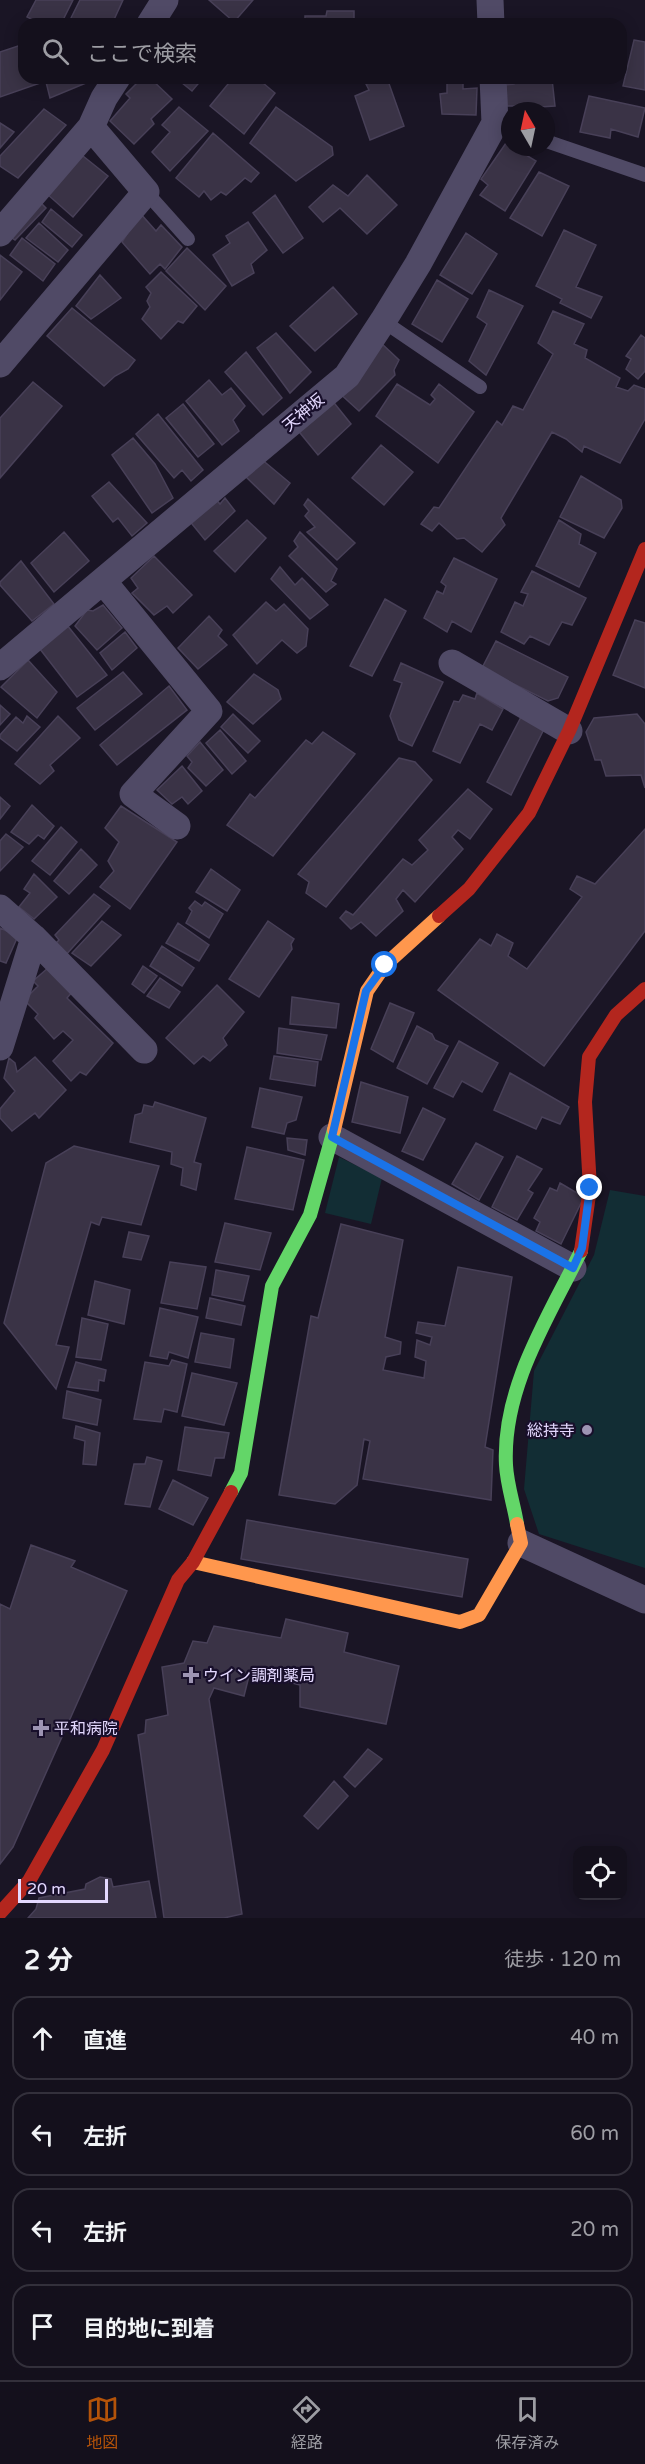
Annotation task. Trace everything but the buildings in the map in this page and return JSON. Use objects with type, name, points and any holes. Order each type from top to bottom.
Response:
[{"type":"street","points":[[154,18],[165,0]]},
{"type":"street","points":[[490,0],[491,18]]},
{"type":"street","points":[[0,233],[91,127],[113,84]]},
{"type":"street","name":"天神坂","points":[[494,84],[501,121]]},
{"type":"street","points":[[0,364],[146,192],[91,127]]},
{"type":"street","name":"天神坂","points":[[0,667],[347,376],[384,321],[501,128]]},
{"type":"street","points":[[0,1913],[29,1881],[103,1750],[178,1580],[193,1562],[241,1473],[272,1286],[310,1215],[332,1137],[366,991],[385,965],[469,889],[529,813],[569,731],[645,549]]},
{"type":"street","points":[[103,581],[209,711],[133,794],[177,826]]},
{"type":"street","points":[[452,663],[569,731]]},
{"type":"street","points":[[0,908],[34,938],[144,1050]]},
{"type":"street","points":[[0,1047],[34,938]]},
{"type":"street","points":[[193,1562],[460,1622],[479,1615],[521,1543],[506,1466],[509,1411],[523,1369],[582,1248],[590,1188],[585,1102],[589,1057],[616,1015],[645,989]]},
{"type":"street","points":[[332,1137],[573,1268]]},
{"type":"street","points":[[521,1543],[645,1600]]},
{"type":"lane","points":[[555,144],[645,175]]},
{"type":"lane","points":[[146,192],[188,239]]},
{"type":"lane","points":[[384,321],[480,387]]},
{"type":"green space","points":[[339,1157],[382,1178],[371,1224],[325,1213]]},
{"type":"green space","name":"総持寺","points":[[610,1190],[645,1196],[645,1568],[539,1534],[524,1489],[534,1371],[594,1255]]},
{"type":"traffic: fast","points":[[231,1492],[241,1473],[272,1286],[310,1215],[334,1130]]},
{"type":"traffic: fast","points":[[517,1524],[506,1465],[511,1408],[530,1354],[581,1251]]},
{"type":"traffic: slow","points":[[334,1130],[367,991],[385,965],[439,916]]},
{"type":"traffic: slow","points":[[193,1562],[460,1622],[479,1615],[521,1543],[517,1524]]},
{"type":"traffic: jam","points":[[439,916],[469,889],[529,813],[569,731],[645,549]]},
{"type":"traffic: jam","points":[[581,1251],[590,1188],[585,1102],[589,1057],[616,1015],[645,989]]},
{"type":"traffic: jam","points":[[0,1913],[29,1881],[103,1750],[178,1580],[193,1562],[231,1492]]},
{"type":"place","name":"総持寺","points":[[587,1430]]},
{"type":"place","name":"ウイン調剤薬局","points":[[191,1675]]},
{"type":"place","name":"平和病院","points":[[41,1728]]},
{"type":"route","points":[[385,965],[366,991],[332,1137],[573,1268],[582,1248],[590,1188]]}]
